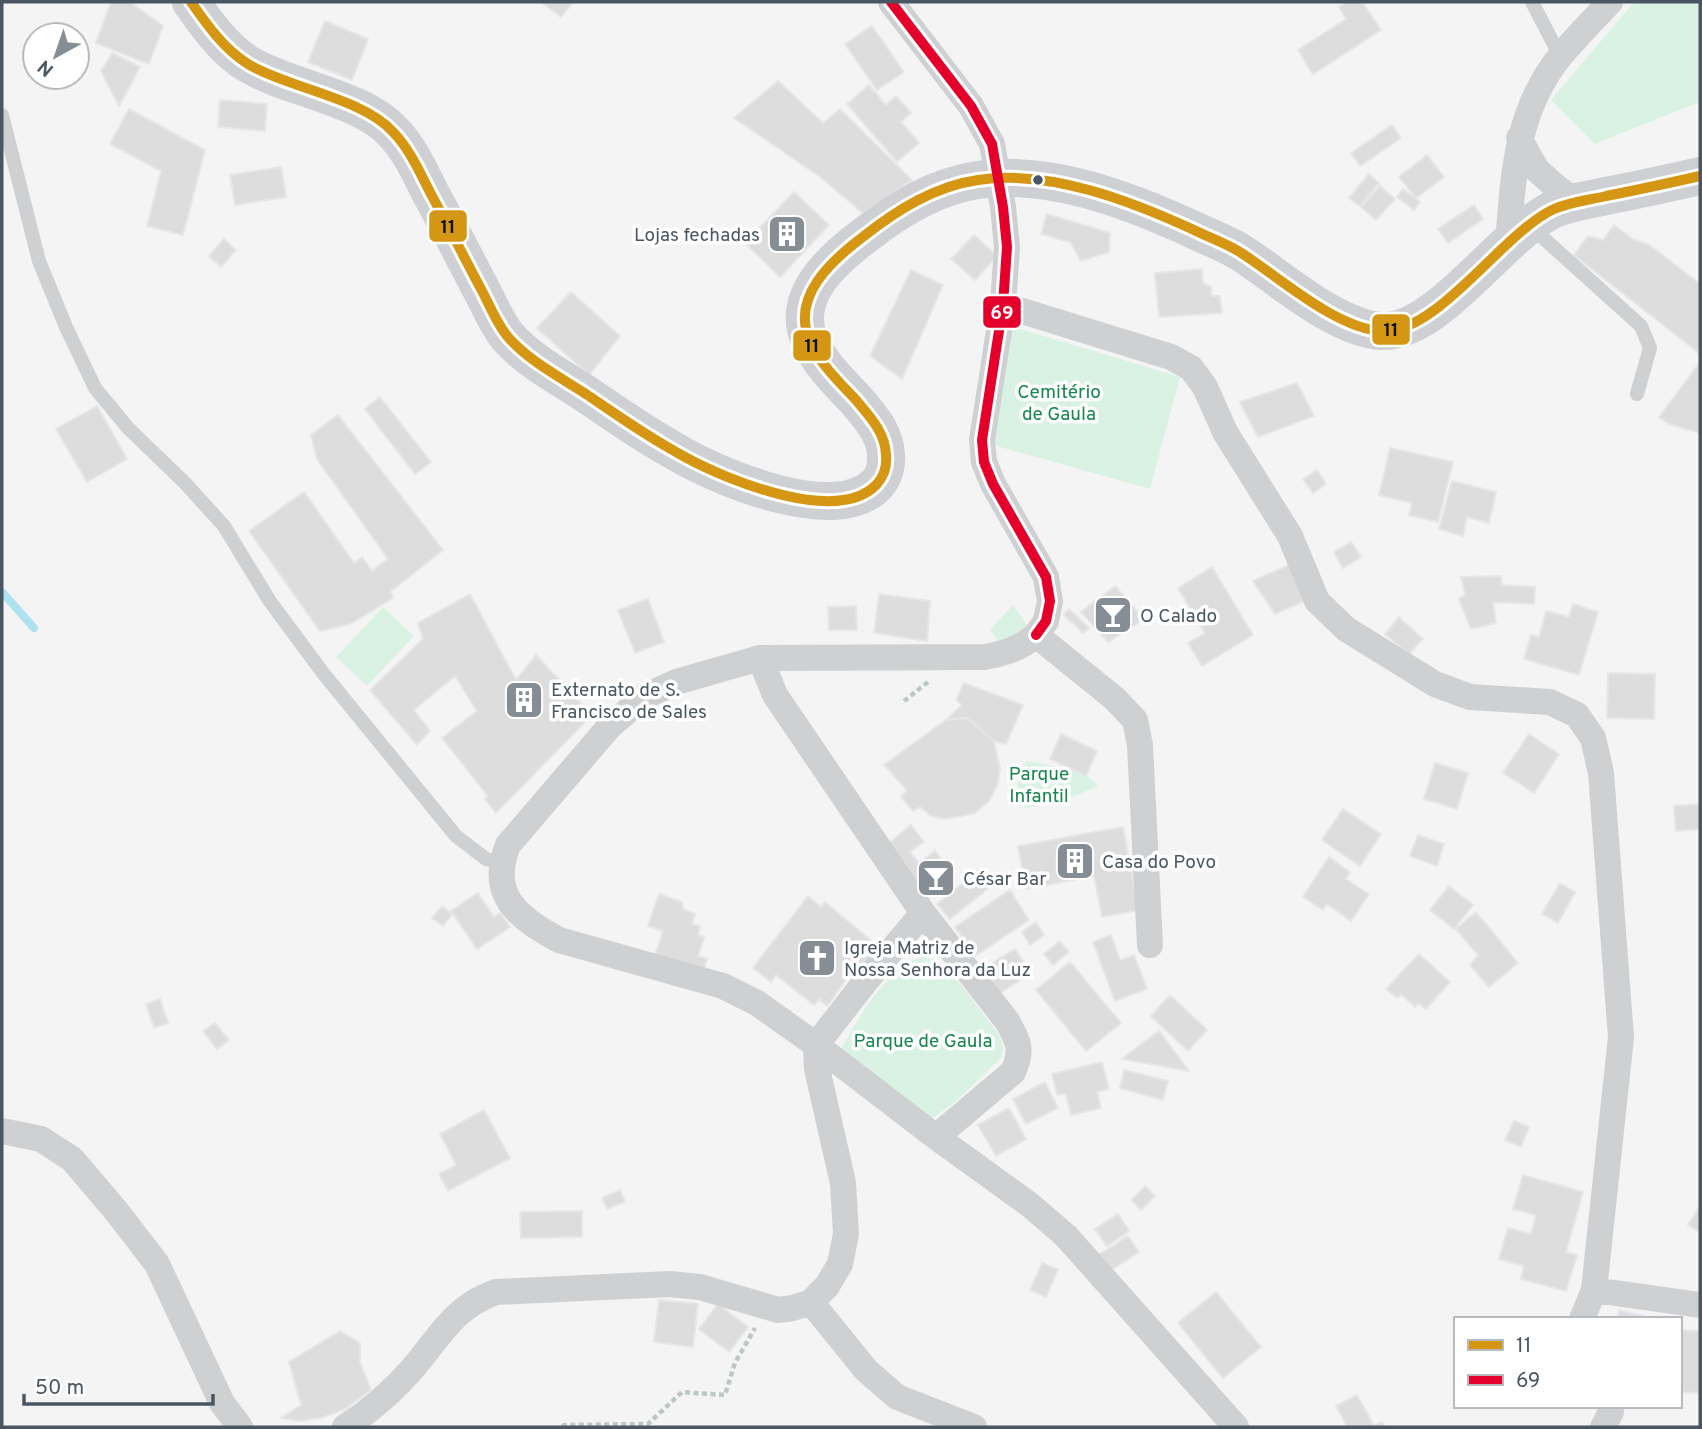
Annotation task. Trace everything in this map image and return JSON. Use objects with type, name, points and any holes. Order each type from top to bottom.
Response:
[{"type":"main road","points":[[191,2],[224,46],[250,66],[360,110],[395,133],[418,170],[504,332],[532,359],[646,434],[719,474],[779,495],[816,500],[859,497],[879,483],[887,464],[885,440],[873,420],[810,344],[805,325],[806,304],[814,285],[828,268],[878,225],[914,202],[950,186],[998,178],[1073,186],[1153,212],[1236,249],[1339,318],[1361,328],[1387,332],[1408,325],[1432,312],[1552,210],[1700,176]]},
{"type":"street","points":[[891,2],[971,106],[992,144],[1007,247],[1003,305],[982,440],[985,462],[993,484],[1046,577],[1050,601],[1046,621],[1036,635],[1017,649],[985,657],[760,658],[676,682],[643,697],[601,737],[508,845],[501,863],[501,884],[512,907],[534,927],[559,940],[723,986],[757,1003],[817,1045],[1030,1205],[1066,1236],[1236,1427]]},
{"type":"street","points":[[1519,236],[1512,184],[1519,138],[1540,89],[1560,56],[1610,2]]},
{"type":"street","points":[[1519,138],[1537,170],[1578,203]]},
{"type":"street","points":[[1003,305],[1171,357],[1191,368],[1205,387],[1225,432],[1290,536],[1317,601],[1346,629],[1435,684],[1458,693],[1471,697],[1550,702],[1577,715],[1593,738],[1601,773],[1621,1037],[1594,1290],[1583,1317]]},
{"type":"street","points":[[1036,635],[1114,698],[1135,720],[1140,745],[1150,945]]},
{"type":"street","points":[[760,658],[775,695],[923,913],[1018,1039],[1020,1057],[1013,1072],[936,1137]]},
{"type":"street","points":[[345,1427],[375,1408],[413,1368],[456,1314],[476,1299],[496,1292],[670,1284],[700,1287],[760,1307],[778,1310],[811,1302],[827,1286],[840,1264],[846,1234],[843,1183],[817,1069],[817,1045],[923,913]]},
{"type":"street","points":[[2,1131],[41,1139],[72,1160],[117,1212],[157,1264],[222,1402],[240,1427]]},
{"type":"street","points":[[1594,1290],[1700,1305]]},
{"type":"street","points":[[811,1302],[866,1370],[897,1397],[974,1427]]},
{"type":"street","points":[[1603,1427],[1611,1408]]},
{"type":"lane","points":[[1532,2],[1560,56]]},
{"type":"lane","points":[[2,115],[39,261],[95,388],[128,428],[185,483],[224,526],[269,600],[323,673],[456,836],[486,859],[501,863]]},
{"type":"lane","points":[[1519,236],[1641,326],[1650,348],[1637,394]]},
{"type":"path","points":[[904,701],[936,676]]},
{"type":"path","points":[[563,1427],[648,1424],[682,1392],[725,1395],[736,1363],[754,1332],[760,1307]]},
{"type":"green space","points":[[1634,2],[1700,2],[1700,102],[1595,144],[1551,100]]},
{"type":"green space","name":"Cemitério de Gaula","points":[[1010,326],[1180,377],[1150,489],[990,444]]},
{"type":"green space","points":[[1013,605],[1029,628],[999,642],[990,630]]},
{"type":"green space","points":[[383,607],[414,636],[367,686],[336,657]]},
{"type":"green space","name":"Parque Infantil","points":[[1026,761],[1074,771],[1098,786],[1070,798],[1025,808],[1017,784]]},
{"type":"green space","name":"Parque de Gaula","points":[[923,957],[940,962],[962,986],[999,1035],[1003,1047],[1002,1057],[954,1103],[934,1117],[922,1116],[844,1056],[842,1048],[866,1008],[887,981],[911,962]]},
{"type":"building","points":[[111,2],[130,2],[163,26],[149,64],[96,43]]},
{"type":"building","points":[[541,2],[573,2],[561,17]]},
{"type":"building","points":[[1348,2],[1362,2],[1381,30],[1313,74],[1298,50],[1346,19],[1339,7]]},
{"type":"building","points":[[325,21],[368,39],[352,80],[308,62]]},
{"type":"building","points":[[872,26],[904,72],[877,90],[845,44]]},
{"type":"building","points":[[112,53],[140,67],[119,106],[101,71]]},
{"type":"building","points":[[778,81],[823,123],[840,109],[912,180],[863,213],[819,176],[734,118]]},
{"type":"building","points":[[869,85],[886,105],[896,96],[911,113],[901,122],[919,143],[897,162],[847,104]]},
{"type":"building","points":[[220,100],[267,104],[265,131],[218,127]]},
{"type":"building","points":[[129,109],[205,150],[183,235],[147,226],[161,171],[110,144]]},
{"type":"building","points":[[1392,125],[1401,138],[1360,166],[1351,153]]},
{"type":"building","points":[[1427,155],[1444,177],[1416,198],[1399,177]]},
{"type":"building","points":[[281,167],[286,197],[235,205],[230,175]]},
{"type":"building","points":[[1369,174],[1379,183],[1360,206],[1349,198]]},
{"type":"building","points":[[1380,186],[1395,199],[1376,220],[1361,207]]},
{"type":"building","points":[[1403,189],[1420,202],[1414,210],[1397,197]]},
{"type":"building","name":"Lojas fechadas","points":[[794,192],[829,225],[780,277],[745,243]]},
{"type":"building","points":[[1474,205],[1483,219],[1448,243],[1438,229]]},
{"type":"building","points":[[1047,214],[1110,233],[1109,252],[1081,261],[1070,242],[1041,234]]},
{"type":"building","points":[[1614,225],[1634,240],[1648,244],[1700,284],[1700,354],[1574,255],[1588,236],[1603,240]]},
{"type":"building","points":[[974,235],[997,256],[975,280],[951,259]]},
{"type":"building","points":[[224,239],[236,250],[221,267],[209,256]]},
{"type":"building","points":[[1202,269],[1203,283],[1211,287],[1212,296],[1220,296],[1222,313],[1159,317],[1155,273]]},
{"type":"building","points":[[911,270],[943,285],[902,379],[870,356]]},
{"type":"building","points":[[571,292],[620,336],[589,375],[537,328]]},
{"type":"building","points":[[1700,362],[1700,433],[1669,424],[1659,417]]},
{"type":"building","points":[[1297,383],[1314,416],[1258,437],[1240,402]]},
{"type":"building","points":[[380,397],[431,462],[415,474],[365,409]]},
{"type":"building","points":[[97,406],[127,459],[87,482],[56,429]]},
{"type":"building","points":[[338,415],[443,550],[391,591],[393,598],[350,624],[320,631],[249,531],[304,492],[354,563],[362,557],[372,571],[388,559],[317,459],[311,435]]},
{"type":"building","points":[[1390,448],[1453,462],[1438,522],[1409,515],[1412,503],[1379,495]]},
{"type":"building","points":[[1317,470],[1326,484],[1313,493],[1303,479]]},
{"type":"building","points":[[1452,481],[1496,492],[1489,523],[1467,517],[1463,536],[1439,529]]},
{"type":"building","points":[[1351,542],[1361,557],[1343,568],[1334,552]]},
{"type":"building","points":[[1293,563],[1309,599],[1275,614],[1253,581]]},
{"type":"building","points":[[1212,567],[1253,635],[1202,666],[1188,643],[1205,633],[1178,588]]},
{"type":"building","points":[[1501,576],[1502,585],[1535,587],[1534,604],[1493,602],[1496,623],[1471,629],[1459,599],[1465,595],[1461,577]]},
{"type":"building","name":"O Calado","points":[[1115,586],[1144,619],[1108,642],[1081,612]]},
{"type":"building","name":"Externato de S. Francisco de Sales","points":[[470,594],[516,680],[536,655],[592,715],[496,813],[485,799],[488,796],[442,738],[477,711],[455,676],[414,710],[430,731],[417,745],[370,690],[423,639],[418,623]]},
{"type":"building","points":[[879,594],[930,601],[927,641],[874,633]]},
{"type":"building","points":[[648,599],[664,642],[635,653],[618,610]]},
{"type":"building","points":[[1573,604],[1598,612],[1579,675],[1524,659],[1531,635],[1539,637],[1546,611],[1569,617]]},
{"type":"building","points":[[856,606],[857,630],[829,630],[828,607]]},
{"type":"building","points":[[1069,609],[1089,628],[1083,633],[1064,615]]},
{"type":"building","points":[[1399,617],[1423,639],[1409,654],[1385,634]]},
{"type":"building","points":[[1608,673],[1655,674],[1654,719],[1607,718]]},
{"type":"building","points":[[964,683],[1023,705],[1006,744],[994,741],[967,718],[946,720],[962,705],[956,700]]},
{"type":"building","points":[[967,718],[994,741],[1000,769],[997,786],[989,801],[975,813],[945,819],[931,816],[920,807],[913,811],[901,797],[907,790],[884,765],[946,720]]},
{"type":"building","points":[[1061,734],[1097,751],[1086,776],[1050,759]]},
{"type":"building","points":[[1529,734],[1559,754],[1534,793],[1503,773]]},
{"type":"building","points":[[1435,763],[1468,773],[1457,809],[1424,799]]},
{"type":"building","points":[[1700,804],[1700,829],[1676,831],[1674,806]]},
{"type":"building","points":[[1343,809],[1381,834],[1360,866],[1322,840]]},
{"type":"building","points":[[911,825],[924,842],[910,852],[919,863],[935,851],[953,874],[926,896],[886,846]]},
{"type":"building","name":"Casa do Povo","points":[[1123,827],[1139,910],[1102,917],[1094,876],[1026,889],[1018,846]]},
{"type":"building","points":[[1418,835],[1444,844],[1437,866],[1410,856]]},
{"type":"building","points":[[1329,857],[1350,872],[1346,879],[1369,894],[1351,921],[1327,904],[1323,910],[1303,897]]},
{"type":"building","points":[[979,870],[992,885],[950,919],[937,904]]},
{"type":"building","points":[[1560,883],[1575,892],[1558,923],[1542,914]]},
{"type":"building","points":[[1449,886],[1473,905],[1454,929],[1430,910]]},
{"type":"building","points":[[1010,890],[1029,920],[975,956],[955,927]]},
{"type":"building","points":[[478,893],[494,917],[500,913],[510,927],[477,949],[451,911]]},
{"type":"building","points":[[659,894],[682,902],[683,909],[695,914],[692,924],[700,926],[698,935],[704,937],[698,956],[707,959],[703,972],[655,956],[663,931],[648,926]]},
{"type":"building","name":"Igreja Matriz de Nossa Senhora da Luz","points":[[808,896],[821,907],[825,902],[881,949],[860,977],[852,971],[827,1006],[819,999],[814,1005],[776,975],[771,982],[753,968]]},
{"type":"building","points":[[442,906],[452,914],[443,926],[432,918]]},
{"type":"building","points":[[1476,912],[1518,963],[1489,987],[1470,965],[1478,955],[1456,929]]},
{"type":"building","points":[[1036,922],[1044,935],[1030,945],[1022,932]]},
{"type":"building","points":[[1111,935],[1120,960],[1134,955],[1147,989],[1115,1001],[1093,942]]},
{"type":"building","points":[[1060,941],[1069,952],[1053,965],[1044,954]]},
{"type":"building","points":[[1015,949],[1031,973],[1000,993],[988,974],[996,969],[992,963]]},
{"type":"building","points":[[1419,954],[1450,982],[1426,1009],[1419,1003],[1415,1007],[1401,994],[1397,998],[1386,989]]},
{"type":"building","points":[[1070,962],[1121,1023],[1086,1051],[1036,990]]},
{"type":"building","points":[[1170,995],[1207,1030],[1188,1051],[1151,1016]]},
{"type":"building","points":[[160,999],[168,1023],[154,1028],[146,1004]]},
{"type":"building","points":[[215,1023],[229,1040],[217,1049],[203,1031]]},
{"type":"building","points":[[1159,1031],[1189,1071],[1122,1059]]},
{"type":"building","points":[[1102,1062],[1109,1089],[1097,1092],[1101,1108],[1071,1115],[1066,1094],[1057,1095],[1052,1074]]},
{"type":"building","points":[[1124,1070],[1168,1081],[1163,1100],[1120,1088]]},
{"type":"building","points":[[1045,1082],[1058,1108],[1026,1124],[1013,1099]]},
{"type":"building","points":[[1009,1108],[1026,1139],[996,1156],[978,1125]]},
{"type":"building","points":[[484,1110],[510,1158],[448,1191],[439,1174],[456,1165],[440,1134]]},
{"type":"building","points":[[1514,1121],[1529,1127],[1521,1147],[1505,1140]]},
{"type":"building","points":[[1523,1175],[1583,1192],[1566,1252],[1577,1255],[1566,1291],[1521,1279],[1524,1266],[1499,1259],[1508,1228],[1531,1234],[1536,1215],[1513,1209]]},
{"type":"building","points":[[1145,1186],[1155,1196],[1141,1210],[1131,1200]]},
{"type":"building","points":[[620,1190],[625,1202],[607,1209],[602,1198]]},
{"type":"building","points":[[1700,1206],[1700,1232],[1688,1225]]},
{"type":"building","points":[[582,1211],[582,1237],[521,1238],[520,1212]]},
{"type":"building","points":[[1118,1214],[1129,1231],[1107,1246],[1095,1229]]},
{"type":"building","points":[[1128,1236],[1139,1252],[1108,1272],[1097,1256]]},
{"type":"building","points":[[1042,1263],[1058,1269],[1046,1297],[1030,1290]]},
{"type":"building","points":[[1216,1292],[1261,1347],[1223,1378],[1178,1323]]},
{"type":"building","points":[[659,1300],[698,1304],[693,1347],[654,1342]]},
{"type":"building","points":[[718,1304],[748,1327],[729,1352],[699,1329]]},
{"type":"building","points":[[1619,1310],[1647,1317],[1617,1317]]},
{"type":"building","points":[[1681,1330],[1700,1331],[1700,1393],[1681,1392]]},
{"type":"building","points":[[340,1331],[360,1343],[360,1362],[371,1390],[345,1409],[321,1418],[299,1421],[281,1418],[301,1405],[289,1362]]},
{"type":"building","points":[[1357,1395],[1374,1426],[1382,1422],[1385,1427],[1344,1427],[1347,1426],[1336,1406]]},
{"type":"waterway","points":[[2,592],[34,628]]},
{"type":"transit line","name":"11","points":[[191,2],[224,44],[248,64],[363,110],[393,132],[415,162],[500,326],[525,354],[685,457],[754,487],[810,500],[836,501],[859,496],[877,484],[886,459],[883,439],[876,425],[824,365],[810,341],[805,325],[810,295],[839,256],[877,226],[903,208],[947,188],[978,180],[1033,179],[1061,183],[1117,199],[1144,208],[1231,247],[1346,322],[1382,331],[1404,327],[1426,316],[1448,300],[1513,238],[1554,209],[1700,176]]},
{"type":"transit line","name":"69","points":[[891,2],[971,106],[992,144],[1007,247],[1003,305],[982,440],[984,462],[993,484],[1046,577],[1050,601],[1046,621],[1036,635]]},
{"type":"place","name":"Lojas fechadas","points":[[787,234]]},
{"type":"place","name":"O Calado","points":[[1113,615]]},
{"type":"place","name":"Externato de S. Francisco de Sales","points":[[524,700]]},
{"type":"place","name":"Casa do Povo","points":[[1075,861]]},
{"type":"place","name":"César Bar","points":[[936,878]]},
{"type":"place","name":"Igreja Matriz de Nossa Senhora da Luz","points":[[817,958]]}]
